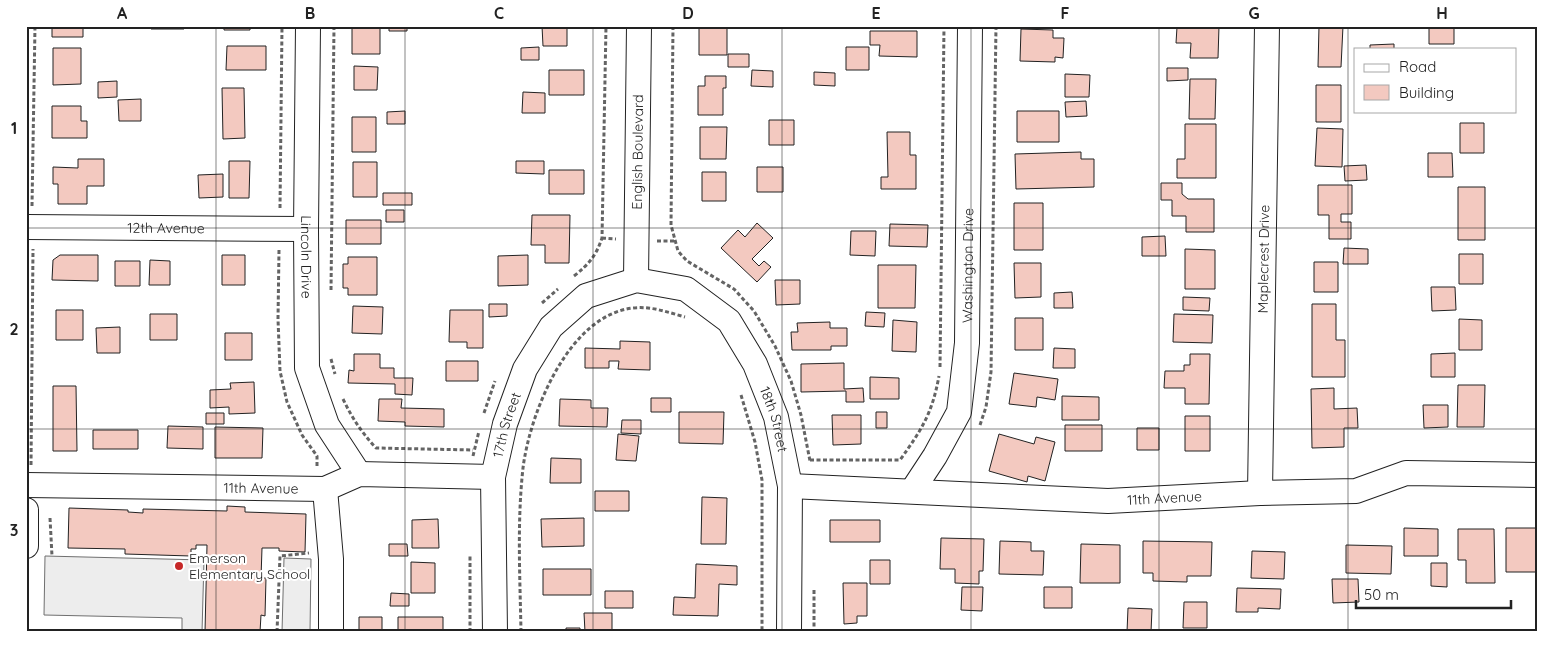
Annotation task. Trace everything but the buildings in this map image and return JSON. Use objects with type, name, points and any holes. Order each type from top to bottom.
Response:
[{"type":"street","name":"Lincoln Drive","points":[[308,26],[307,368],[326,425],[359,474]]},
{"type":"street","name":"English Boulevard","points":[[636,280],[639,26]]},
{"type":"street","name":"Washington Drive","points":[[912,491],[939,449],[959,412],[967,343],[970,26]]},
{"type":"street","name":"Maplecrest Drive","points":[[1260,493],[1267,26]]},
{"type":"street","name":"12th Avenue","points":[[30,229],[306,229]]},
{"type":"street","name":"17th Street","points":[[495,632],[493,477],[504,424],[525,370],[551,327],[586,296],[636,280]]},
{"type":"street","name":"18th Street","points":[[636,280],[686,289],[729,321],[755,364],[776,417],[790,486],[789,632]]},
{"type":"street","name":"11th Avenue","points":[[790,486],[1108,501],[1260,493],[1356,491],[1406,473],[1538,475]]},
{"type":"street","name":"11th Avenue","points":[[27,477],[319,481],[359,474],[493,477]]},
{"type":"street","points":[[319,481],[331,559],[331,632]]},
{"type":"street","points":[[26,510],[26,546]]},
{"type":"path","points":[[27,477],[31,469],[30,229],[35,26]]},
{"type":"path","points":[[280,210],[282,26]]},
{"type":"path","points":[[330,298],[334,26]]},
{"type":"path","points":[[572,277],[586,266],[597,253],[602,238],[606,26]]},
{"type":"path","points":[[673,26],[671,225],[674,242],[678,251],[687,261],[734,289],[754,311],[775,346],[791,381],[801,415],[810,460],[900,460],[926,422],[935,398],[940,370],[944,26]]},
{"type":"path","points":[[980,425],[986,407],[992,372],[996,26]]},
{"type":"path","points":[[651,241],[674,242]]},
{"type":"path","points":[[279,243],[278,319],[280,371],[287,402],[302,435],[317,456],[319,481]]},
{"type":"path","points":[[540,306],[546,298],[559,288]]},
{"type":"path","points":[[521,632],[520,508],[523,466],[535,417],[556,370],[582,334],[603,317],[631,308],[654,308],[687,318]]},
{"type":"path","points":[[331,353],[336,379]]},
{"type":"path","points":[[483,416],[487,398],[495,381]]},
{"type":"path","points":[[739,389],[755,442],[762,480],[762,632]]},
{"type":"path","points":[[342,397],[350,414],[364,435],[376,448],[473,450],[480,424]]},
{"type":"path","points":[[50,509],[52,556]]},
{"type":"path","points":[[277,632],[280,556],[310,553]]},
{"type":"shaded area","points":[[45,556],[204,560],[202,632],[182,632],[182,618],[44,615]]},
{"type":"shaded area","points":[[284,558],[311,559],[310,632],[282,632]]},
{"type":"place","name":"Emerson Elementary School","points":[[179,566]]}]
